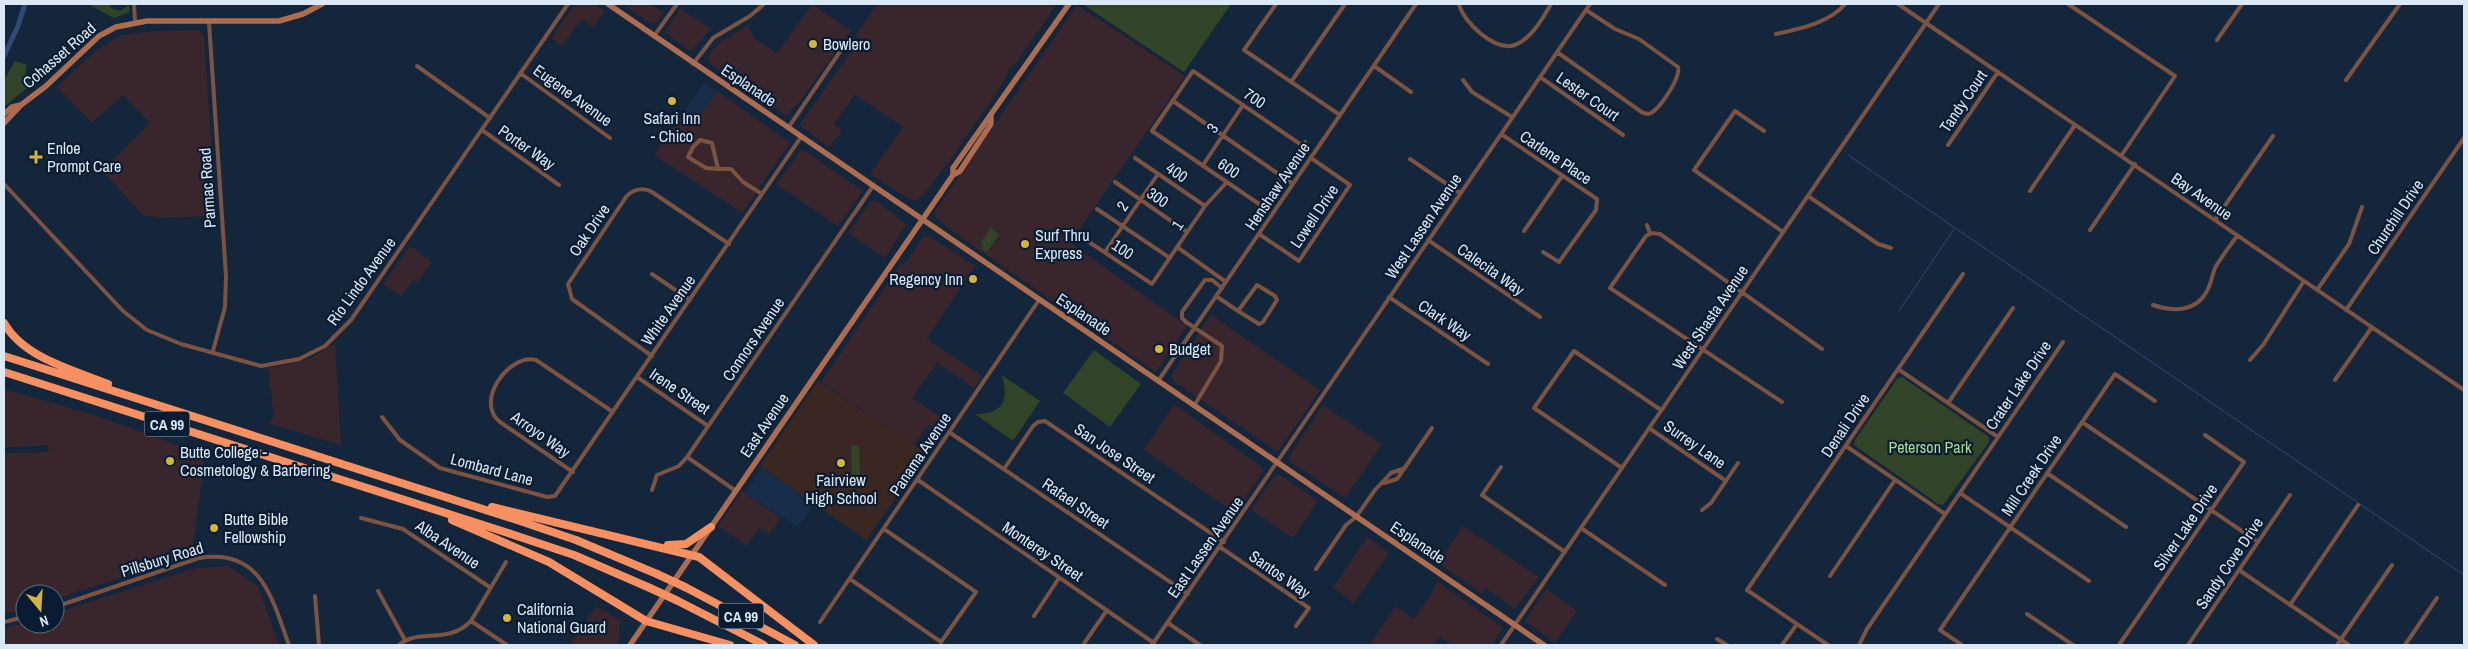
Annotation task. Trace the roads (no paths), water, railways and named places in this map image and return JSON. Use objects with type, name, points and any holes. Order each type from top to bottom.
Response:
[{"type":"highway","points":[[4,323],[14,338],[31,350],[111,386],[117,392]]},
{"type":"highway","name":"CA 99","points":[[4,356],[455,499],[576,540],[685,587],[795,645]]},
{"type":"highway","name":"CA 99","points":[[4,372],[574,556],[676,600],[764,645]]},
{"type":"highway","points":[[455,499],[692,554],[699,557],[814,645]]},
{"type":"highway","points":[[423,506],[550,562],[646,621],[730,645]]},
{"type":"highway","points":[[620,537],[680,546],[711,527]]},
{"type":"main road","name":"Cohasset Road","points":[[4,123],[21,105],[46,86],[99,36],[116,27],[135,22],[278,21],[303,14],[322,4]]},
{"type":"main road","name":"Esplanade","points":[[608,4],[1544,645]]},
{"type":"main road","name":"East Avenue","points":[[630,645],[922,220],[985,120],[991,116],[1069,4]]},
{"type":"main road","name":"Cohasset Road","points":[[4,114],[12,107],[21,105]]},
{"type":"street","points":[[134,4],[135,22]]},
{"type":"street","name":"Rio Lindo Avenue","points":[[4,184],[128,315],[147,330],[181,344],[261,366],[299,359],[333,340],[358,312],[568,4]]},
{"type":"street","points":[[654,36],[677,4]]},
{"type":"street","points":[[693,64],[713,38],[750,16],[764,4]]},
{"type":"street","points":[[1276,4],[1244,50],[1340,115]]},
{"type":"street","points":[[1291,82],[1345,4]]},
{"type":"street","name":"Henshaw Avenue","points":[[1158,382],[1416,4]]},
{"type":"street","points":[[1459,4],[1469,23],[1485,37],[1512,46],[1522,41],[1534,29],[1551,4]]},
{"type":"street","name":"West Lassen Avenue","points":[[1278,463],[1389,297],[1590,4]]},
{"type":"street","points":[[1776,34],[1812,24],[1836,13],[1845,4]]},
{"type":"street","name":"Bay Avenue","points":[[1898,4],[2464,390]]},
{"type":"street","name":"West Shasta Avenue","points":[[1501,645],[1939,4]]},
{"type":"street","points":[[2068,4],[2176,76],[2121,156]]},
{"type":"street","points":[[2217,40],[2242,4]]},
{"type":"street","points":[[2346,80],[2400,4]]},
{"type":"street","points":[[1557,52],[1643,113],[1649,114],[1656,110],[1677,78],[1678,67],[1639,38],[1615,29],[1586,10]]},
{"type":"street","name":"Parmac Road","points":[[208,22],[226,276],[225,308],[213,352]]},
{"type":"street","points":[[788,128],[848,40]]},
{"type":"street","name":"Porter Way","points":[[417,66],[490,118]]},
{"type":"street","points":[[1374,66],[1411,92]]},
{"type":"street","name":"700","points":[[1173,101],[1193,71],[1304,144]]},
{"type":"street","name":"Tandy Court","points":[[1948,144],[1998,72]]},
{"type":"street","name":"Eugene Avenue","points":[[520,73],[610,138]]},
{"type":"street","name":"Lester Court","points":[[1540,77],[1623,135]]},
{"type":"street","points":[[1462,80],[1470,90],[1512,118]]},
{"type":"street","name":"600","points":[[1293,184],[1282,176],[1223,135],[1173,101],[1152,131],[1262,206],[1282,176],[1304,144]]},
{"type":"street","name":"3","points":[[1203,165],[1243,105]]},
{"type":"street","points":[[1764,131],[1735,111],[1694,170],[1783,232]]},
{"type":"street","points":[[2030,191],[2075,124]]},
{"type":"street","name":"Porter Way","points":[[482,130],[559,185]]},
{"type":"street","name":"Carlene Place","points":[[1501,134],[1597,200],[1596,210],[1559,262],[1543,252]]},
{"type":"street","points":[[2215,220],[2273,136]]},
{"type":"street","name":"White Avenue","points":[[555,496],[801,137]]},
{"type":"street","name":"Churchill Drive","points":[[2346,310],[2464,138]]},
{"type":"street","points":[[718,169],[712,143],[700,140],[693,147],[688,157],[706,168],[718,169],[731,169],[743,182],[762,194]]},
{"type":"street","name":"400","points":[[1135,158],[1205,206]]},
{"type":"street","name":"Lowell Drive","points":[[1259,234],[1299,261],[1350,185],[1311,158]]},
{"type":"street","points":[[1410,160],[1460,194]]},
{"type":"street","points":[[2090,230],[2134,164]]},
{"type":"street","name":"2","points":[[1105,252],[1158,174]]},
{"type":"street","points":[[1524,231],[1562,176]]},
{"type":"street","name":"300","points":[[1115,182],[1187,232]]},
{"type":"street","name":"1","points":[[1152,284],[1205,206],[1227,182]]},
{"type":"street","name":"Connors Avenue","points":[[687,457],[873,186]]},
{"type":"street","name":"Oak Drive","points":[[652,356],[572,299],[568,284],[584,258],[626,197],[631,192],[642,189],[652,192],[729,244]]},
{"type":"street","points":[[1808,196],[1878,244],[1891,248]]},
{"type":"street","points":[[2317,290],[2349,244],[2362,207]]},
{"type":"street","points":[[1097,209],[1170,258]]},
{"type":"street","points":[[1647,225],[1650,233]]},
{"type":"street","points":[[1782,402],[1610,288],[1646,236],[1650,233],[1660,234],[1822,349]]},
{"type":"street","name":"100","points":[[1080,236],[1152,284]]},
{"type":"street","points":[[2153,305],[2178,310],[2188,308],[2198,302],[2205,294],[2215,269],[2237,236]]},
{"type":"street","name":"Calecita Way","points":[[1428,240],[1540,317]]},
{"type":"street","points":[[1177,247],[1226,282]]},
{"type":"street","points":[[652,274],[690,300]]},
{"type":"street","name":"Denali Drive","points":[[1797,624],[1747,590],[1963,274]]},
{"type":"street","points":[[1194,406],[1221,361],[1222,346],[1183,319],[1182,312],[1201,283],[1210,280],[1222,288]]},
{"type":"street","points":[[2250,360],[2263,345],[2304,281]]},
{"type":"street","points":[[1216,296],[1256,324],[1261,324],[1276,304],[1277,298],[1257,285],[1238,311]]},
{"type":"street","name":"Clark Way","points":[[1389,297],[1488,364]]},
{"type":"street","name":"Panama Avenue","points":[[820,622],[1039,300]]},
{"type":"street","points":[[1948,403],[2013,308]]},
{"type":"street","points":[[2335,380],[2372,327]]},
{"type":"street","name":"Crater Lake Drive","points":[[1945,514],[2063,342]]},
{"type":"street","points":[[1622,468],[1534,408],[1574,351],[1661,410]]},
{"type":"street","name":"Arroyo Way","points":[[573,472],[500,422],[493,414],[490,403],[491,396],[508,369],[521,360],[536,360],[613,412]]},
{"type":"street","points":[[1898,369],[1998,437]]},
{"type":"street","name":"Mill Creek Drive","points":[[1962,645],[1940,630],[2115,374],[2155,400]]},
{"type":"street","name":"Irene Street","points":[[637,377],[708,426]]},
{"type":"street","name":"Lombard Lane","points":[[382,417],[400,440],[443,470],[547,497],[555,496]]},
{"type":"street","name":"San Jose Street","points":[[1004,469],[1036,423],[1045,421],[1224,542]]},
{"type":"street","points":[[2082,422],[2258,542]]},
{"type":"street","points":[[1382,484],[1396,479],[1432,428]]},
{"type":"street","name":"Surrey Lane","points":[[1649,428],[1726,481]]},
{"type":"street","name":"Rafael Street","points":[[949,432],[1188,594]]},
{"type":"street","name":"Silver Lake Drive","points":[[2119,645],[2244,462],[2205,435]]},
{"type":"street","points":[[1846,446],[1945,514],[1867,629],[1859,645]]},
{"type":"street","points":[[652,490],[657,475],[679,466],[687,457],[736,491]]},
{"type":"street","name":"East Lassen Avenue","points":[[1153,644],[1278,463]]},
{"type":"street","points":[[1702,510],[1711,503],[1738,464]]},
{"type":"street","points":[[1501,467],[1482,495],[1565,552]]},
{"type":"street","points":[[1316,569],[1374,490],[1392,473],[1405,468]]},
{"type":"street","points":[[1392,473],[1397,474],[1396,479]]},
{"type":"street","points":[[2047,473],[2126,527]]},
{"type":"street","name":"Monterey Street","points":[[918,480],[1107,610],[1153,644]]},
{"type":"street","points":[[1830,576],[1895,480]]},
{"type":"street","points":[[1960,493],[2089,581]]},
{"type":"street","name":"Sandy Cove Drive","points":[[2188,645],[2290,495]]},
{"type":"street","points":[[2290,605],[2358,505]]},
{"type":"street","name":"Alba Avenue","points":[[361,518],[403,529],[491,588]]},
{"type":"street","points":[[1581,528],[1665,585]]},
{"type":"street","points":[[850,579],[941,642],[976,592],[884,529]]},
{"type":"street","name":"Santos Way","points":[[1220,547],[1309,608],[1296,626]]},
{"type":"street","name":"Pillsbury Road","points":[[65,604],[199,558],[222,557],[242,563],[262,579],[271,594],[289,645]]},
{"type":"street","points":[[399,645],[405,640],[454,634],[471,621],[506,562]]},
{"type":"street","points":[[2337,645],[2392,565]]},
{"type":"street","points":[[2239,570],[2349,645]]},
{"type":"street","points":[[1034,616],[1060,578]]},
{"type":"street","points":[[378,592],[405,640]]},
{"type":"street","points":[[315,596],[319,645]]},
{"type":"street","points":[[2405,645],[2437,598]]},
{"type":"street","points":[[1083,645],[1107,610]]},
{"type":"street","points":[[2027,614],[2072,645]]},
{"type":"street","points":[[471,621],[507,645]]},
{"type":"street","points":[[1168,623],[1200,645]]},
{"type":"street","points":[[1782,645],[1797,624],[1828,645]]},
{"type":"street","points":[[1717,638],[1727,645]]},
{"type":"waterway","points":[[4,56],[18,26],[25,4]]},
{"type":"waterway","points":[[1848,155],[2464,575]]},
{"type":"waterway","points":[[1899,311],[1954,229]]},
{"type":"place","name":"Bowlero","points":[[813,44]]},
{"type":"place","name":"Safari Inn - Chico","points":[[672,101]]},
{"type":"place","name":"Enloe Prompt Care","points":[[36,157]]},
{"type":"place","name":"Surf Thru Express","points":[[1025,244]]},
{"type":"place","name":"Regency Inn","points":[[973,279]]},
{"type":"place","name":"Budget","points":[[1159,349]]},
{"type":"place","name":"Butte College - Cosmetology & Barbering","points":[[170,461]]},
{"type":"place","name":"Fairview High School","points":[[841,463]]},
{"type":"place","name":"Butte Bible Fellowship","points":[[214,528]]},
{"type":"place","name":"California National Guard","points":[[507,618]]},
{"type":"park label","name":"Peterson Park","points":[[1930,447]]}]
